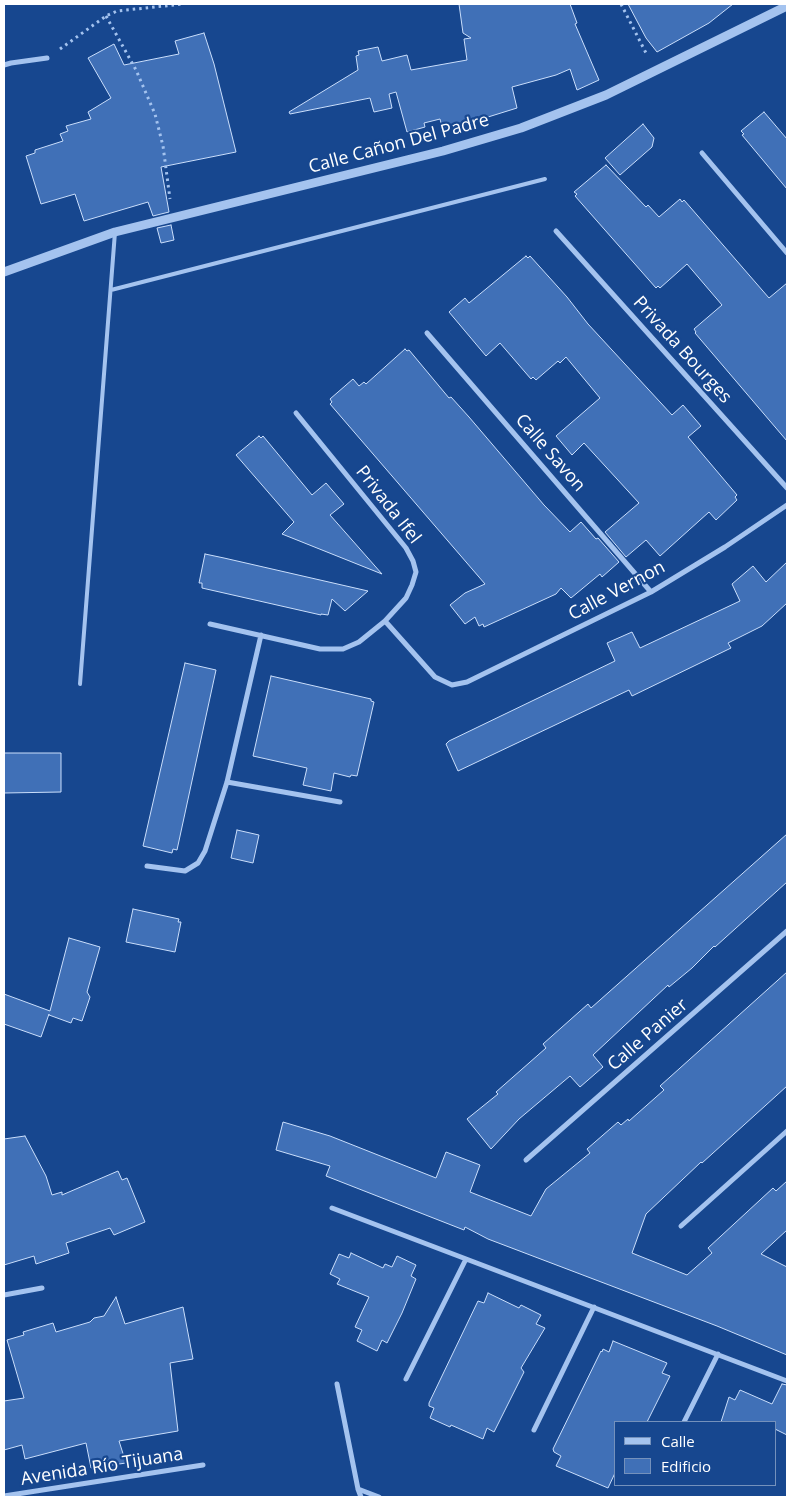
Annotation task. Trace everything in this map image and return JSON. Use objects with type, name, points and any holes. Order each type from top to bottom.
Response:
[{"type":"street","name":"Calle Cañon Del Padre","points":[[4,272],[115,232],[434,153],[522,128],[606,95],[787,6]]},
{"type":"street","points":[[4,65],[47,58]]},
{"type":"street","points":[[702,153],[787,254]]},
{"type":"street","name":"Privada Bourges","points":[[556,231],[787,488]]},
{"type":"street","name":"Calle Savon","points":[[427,333],[651,592]]},
{"type":"street","name":"Privada Ifel","points":[[210,624],[320,648],[343,649],[359,642],[385,621],[406,598],[416,572],[406,548],[296,413]]},
{"type":"street","name":"Calle Vernon","points":[[385,621],[435,677],[452,685],[467,682],[651,592],[787,505]]},
{"type":"street","points":[[147,866],[185,871],[198,863],[205,851],[227,782],[261,635]]},
{"type":"street","points":[[227,782],[340,802]]},
{"type":"street","name":"Calle Panier","points":[[526,1160],[787,931]]},
{"type":"street","points":[[681,1226],[787,1130]]},
{"type":"street","points":[[332,1208],[787,1380]]},
{"type":"street","points":[[406,1380],[466,1259]]},
{"type":"street","points":[[4,1295],[42,1288]]},
{"type":"street","points":[[534,1430],[594,1307]]},
{"type":"street","points":[[684,1421],[718,1354]]},
{"type":"street","points":[[337,1384],[361,1497]]},
{"type":"street","name":"Avenida Río Tijuana","points":[[4,1496],[204,1465]]},
{"type":"street","points":[[358,1489],[379,1497]]},
{"type":"lane","points":[[111,290],[545,179]]},
{"type":"lane","points":[[80,684],[115,232]]},
{"type":"path","points":[[47,58],[106,16],[117,11],[182,4]]},
{"type":"path","points":[[621,4],[655,71]]},
{"type":"path","points":[[106,16],[136,70],[155,114],[163,146],[172,217]]},
{"type":"building","points":[[459,4],[570,4],[577,23],[575,24],[599,80],[577,90],[570,69],[556,75],[512,87],[517,108],[443,131],[440,119],[424,123],[425,127],[407,132],[396,92],[389,94],[392,108],[374,112],[370,98],[290,114],[289,112],[358,70],[356,56],[359,55],[358,51],[378,47],[382,61],[407,55],[411,70],[467,60],[464,39],[471,38],[463,33]]},
{"type":"building","points":[[628,4],[733,4],[709,23],[657,52],[646,38]]},
{"type":"building","points":[[204,33],[214,64],[236,152],[161,167],[169,212],[153,216],[148,202],[84,221],[75,194],[41,204],[26,156],[35,153],[35,150],[63,141],[60,134],[68,131],[66,126],[91,119],[88,112],[111,98],[88,58],[114,44],[124,65],[179,54],[175,41]]},
{"type":"building","points":[[764,112],[787,139],[787,189],[742,135],[744,134],[741,131]]},
{"type":"building","points":[[643,124],[654,138],[652,147],[620,175],[605,158]]},
{"type":"building","points":[[606,165],[646,207],[648,205],[659,217],[680,199],[682,202],[684,200],[769,298],[787,283],[787,441],[695,333],[694,329],[722,305],[687,264],[660,288],[658,286],[656,288],[575,196],[577,194],[574,192]]},
{"type":"building","points":[[171,225],[174,240],[161,243],[157,228]]},
{"type":"building","points":[[526,256],[528,258],[530,256],[567,297],[588,324],[672,415],[683,405],[701,426],[688,437],[737,495],[735,497],[737,500],[716,520],[709,512],[660,556],[646,540],[626,557],[605,532],[639,503],[584,443],[572,455],[556,436],[600,398],[566,357],[560,363],[558,361],[536,380],[533,377],[531,379],[500,343],[486,356],[449,312],[465,298],[469,303]]},
{"type":"building","points":[[405,349],[409,350],[449,398],[451,397],[544,505],[570,532],[581,522],[619,562],[602,577],[600,574],[571,598],[561,588],[556,594],[484,627],[483,624],[479,626],[475,617],[465,624],[450,605],[465,593],[485,584],[330,404],[332,402],[330,399],[353,379],[359,386],[364,382],[366,384]]},
{"type":"building","points":[[259,436],[261,438],[263,436],[312,495],[326,483],[344,504],[330,515],[382,574],[282,534],[294,522],[236,455]]},
{"type":"building","points":[[205,554],[368,591],[345,611],[332,599],[328,615],[321,615],[202,588],[202,583],[199,583]]},
{"type":"building","points":[[787,562],[787,603],[762,626],[728,643],[731,648],[632,696],[629,690],[458,771],[446,744],[449,741],[615,661],[607,643],[632,632],[640,648],[740,601],[732,584],[753,566],[766,582]]},
{"type":"building","points":[[185,663],[216,670],[177,850],[173,849],[172,853],[143,846]]},
{"type":"building","points":[[271,676],[371,699],[374,702],[357,776],[351,775],[350,777],[334,773],[331,791],[303,785],[307,768],[253,756]]},
{"type":"building","points":[[4,753],[61,753],[61,792],[4,793]]},
{"type":"building","points":[[237,830],[259,835],[253,863],[231,858]]},
{"type":"building","points":[[787,834],[787,882],[714,946],[692,968],[669,987],[668,985],[593,1055],[603,1067],[580,1087],[570,1076],[519,1119],[491,1149],[467,1119],[498,1094],[496,1092],[546,1048],[543,1044],[588,1004],[591,1008]]},
{"type":"building","points":[[133,909],[179,919],[178,922],[181,922],[175,952],[126,942]]},
{"type":"building","points":[[69,938],[100,947],[87,992],[90,997],[82,1021],[73,1018],[71,1023],[49,1014],[41,1037],[4,1024],[4,994],[50,1011]]},
{"type":"building","points":[[787,972],[787,1086],[701,1162],[646,1214],[632,1253],[687,1275],[712,1253],[708,1248],[773,1188],[776,1191],[787,1181],[787,1230],[761,1254],[787,1267],[787,1355],[717,1326],[488,1239],[465,1227],[464,1230],[326,1176],[330,1166],[276,1150],[283,1122],[330,1136],[436,1178],[446,1152],[480,1165],[470,1192],[531,1216],[546,1189],[590,1153],[587,1149],[618,1122],[621,1125],[628,1119],[629,1121],[664,1090],[660,1086]]},
{"type":"building","points":[[25,1136],[46,1176],[52,1195],[62,1192],[62,1195],[118,1171],[122,1180],[127,1178],[145,1222],[114,1235],[110,1228],[66,1243],[69,1253],[36,1264],[34,1256],[4,1265],[4,1139]]},
{"type":"building","points":[[351,1253],[383,1268],[385,1264],[392,1267],[397,1256],[416,1265],[411,1276],[416,1279],[402,1313],[387,1343],[382,1340],[377,1351],[357,1341],[362,1330],[355,1327],[369,1297],[337,1284],[340,1279],[330,1274],[339,1254],[349,1258]]},
{"type":"building","points":[[488,1293],[519,1308],[521,1305],[541,1315],[536,1324],[545,1328],[521,1368],[524,1372],[494,1432],[487,1428],[483,1439],[430,1418],[434,1408],[429,1406],[429,1403],[478,1301],[484,1303]]},
{"type":"building","points":[[116,1297],[125,1324],[183,1307],[193,1359],[170,1363],[178,1431],[119,1441],[126,1463],[91,1468],[86,1443],[25,1459],[22,1445],[4,1450],[4,1401],[24,1398],[7,1340],[24,1335],[23,1332],[53,1323],[56,1332],[90,1322],[94,1318],[104,1316]]},
{"type":"building","points":[[613,1341],[667,1363],[662,1373],[670,1376],[648,1421],[614,1421],[614,1475],[608,1488],[556,1466],[561,1456],[554,1452],[553,1449],[601,1351],[603,1349],[609,1352]]},
{"type":"building","points":[[782,1384],[787,1385],[787,1435],[776,1430],[776,1421],[721,1421],[729,1397],[735,1400],[740,1390],[772,1404]]}]
